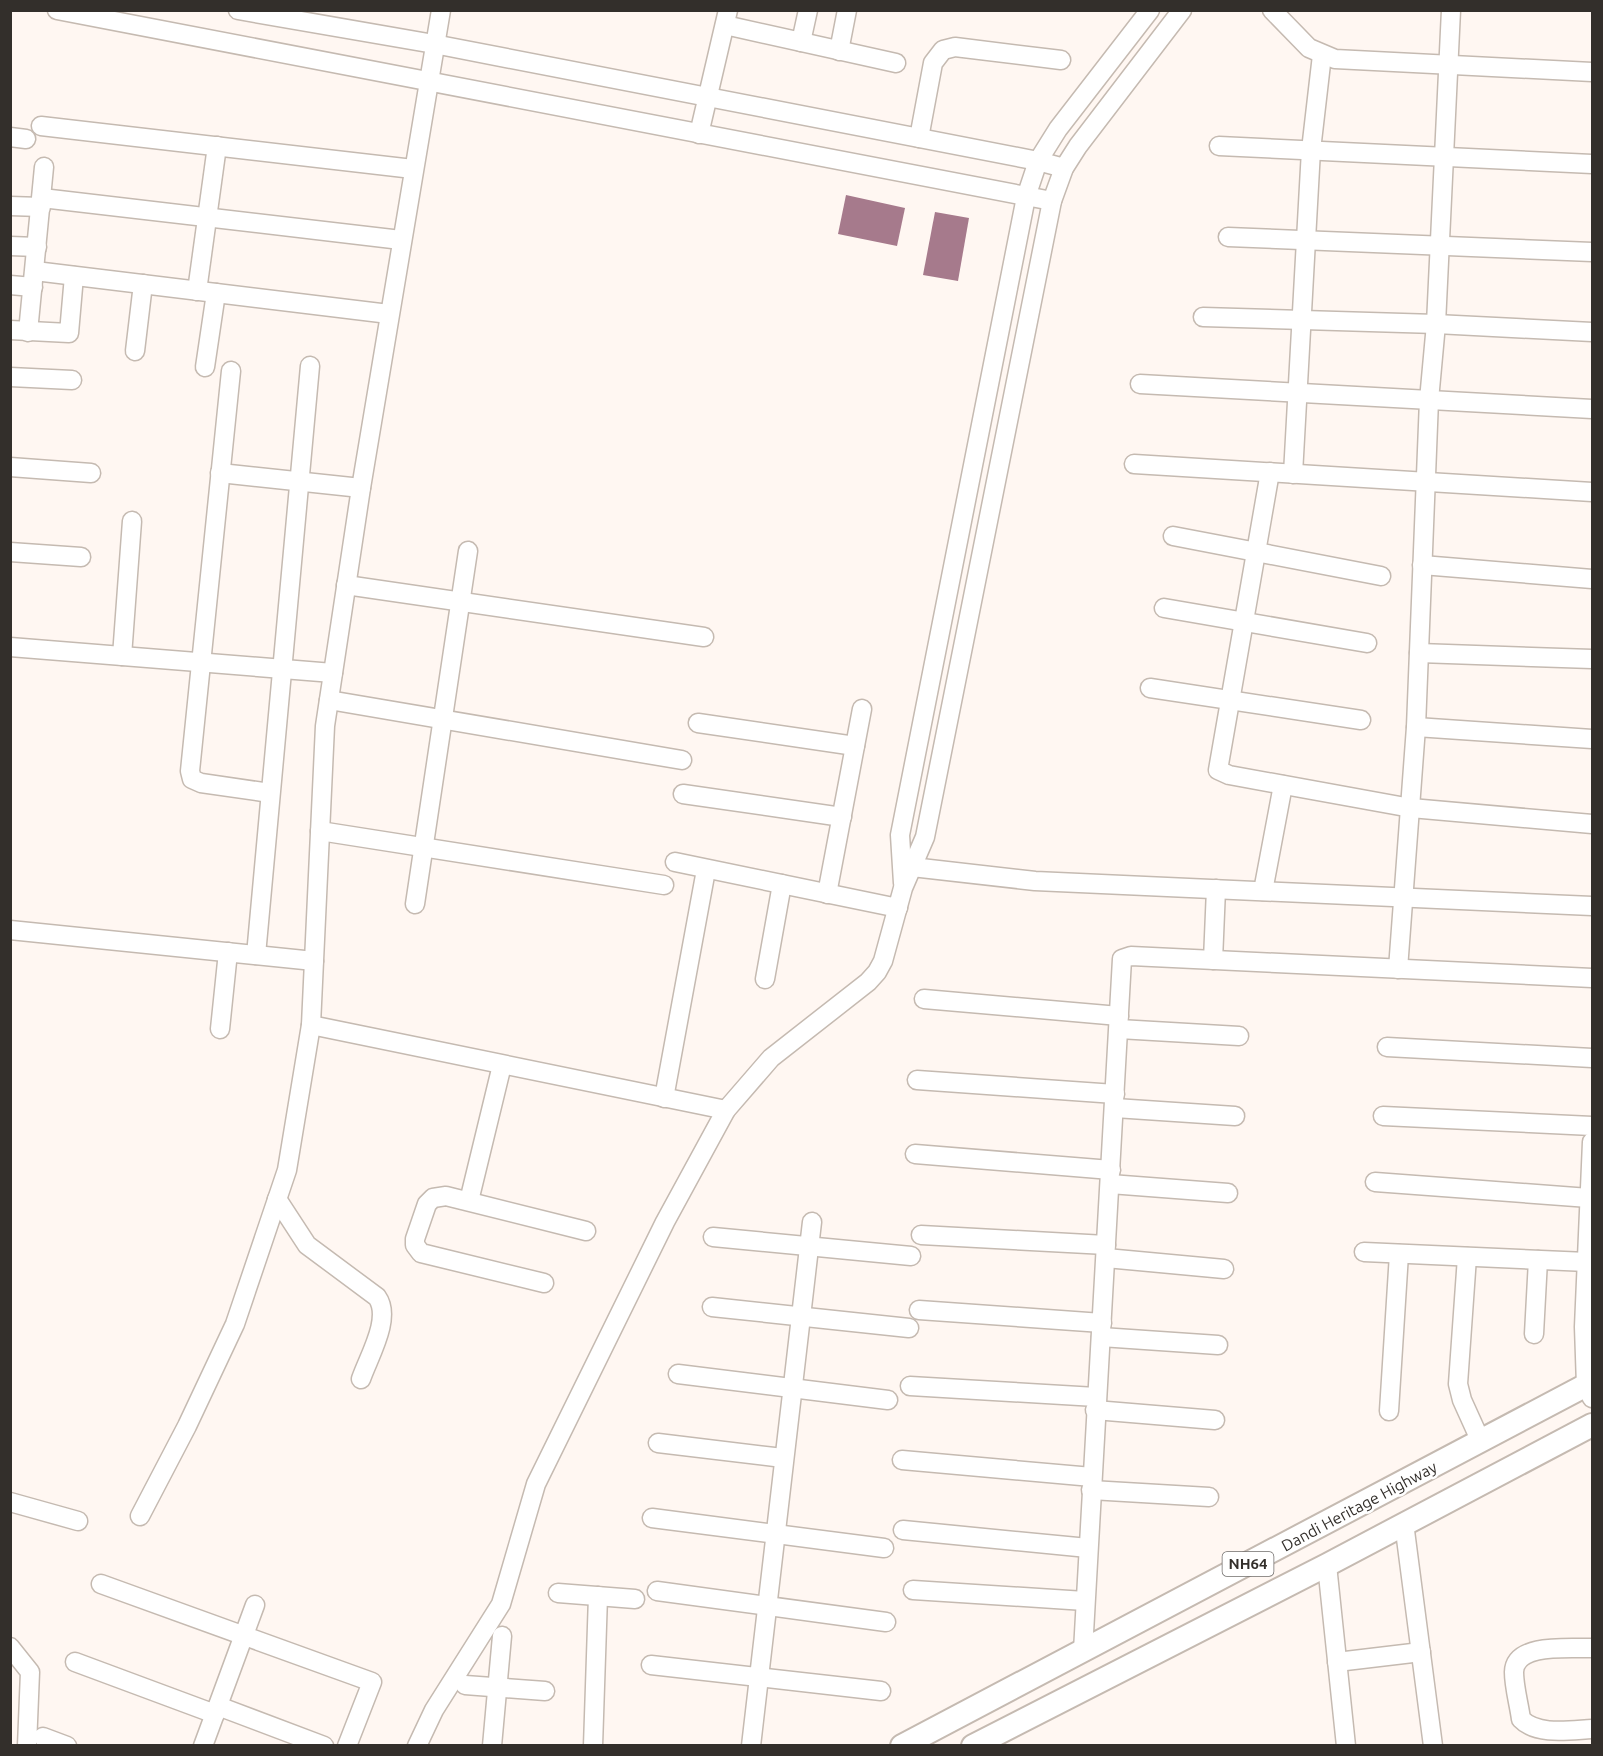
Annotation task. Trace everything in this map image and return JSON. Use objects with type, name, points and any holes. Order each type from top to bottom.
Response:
[{"type":"main road","name":"Dandi Heritage Highway","points":[[902,1746],[1480,1442],[1590,1388]]},
{"type":"main road","name":"NH64","points":[[973,1746],[1328,1565],[1593,1425]]},
{"type":"street","points":[[57,10],[1052,201]]},
{"type":"street","points":[[238,10],[434,44],[1038,161],[1064,168]]},
{"type":"street","points":[[140,1516],[187,1426],[235,1324],[287,1170],[311,1025],[325,726],[389,314],[441,10]]},
{"type":"street","points":[[801,42],[808,10]]},
{"type":"street","points":[[839,51],[847,10]]},
{"type":"street","points":[[903,888],[900,835],[1026,197],[1038,161],[1058,129],[1150,10]]},
{"type":"street","points":[[417,1746],[434,1710],[501,1604],[536,1484],[665,1222],[726,1110],[771,1059],[868,982],[883,961],[903,888],[925,837],[1052,201],[1064,168],[1078,146],[1182,10]]},
{"type":"street","points":[[1272,10],[1310,48],[1335,59],[1593,72]]},
{"type":"street","points":[[1398,969],[1412,808],[1425,481],[1436,324],[1451,10]]},
{"type":"street","points":[[699,134],[727,18],[801,42],[896,63]]},
{"type":"street","points":[[919,138],[933,63],[944,50],[955,47],[1062,60]]},
{"type":"street","points":[[1293,474],[1311,150],[1322,55]]},
{"type":"street","points":[[41,126],[413,169]]},
{"type":"street","points":[[197,291],[217,146]]},
{"type":"street","points":[[1219,146],[1593,164]]},
{"type":"street","points":[[45,167],[34,279],[19,331],[69,333],[74,276]]},
{"type":"street","points":[[10,206],[41,203],[207,218],[401,240]]},
{"type":"street","points":[[1228,237],[1593,252]]},
{"type":"street","points":[[10,246],[37,248]]},
{"type":"street","points":[[10,285],[34,279],[74,276],[389,314]]},
{"type":"street","points":[[135,351],[143,284]]},
{"type":"street","points":[[205,368],[216,293]]},
{"type":"street","points":[[1203,317],[1436,324],[1593,332]]},
{"type":"street","points":[[256,955],[310,366]]},
{"type":"street","points":[[231,371],[190,771],[192,779],[201,783],[270,793]]},
{"type":"street","points":[[10,377],[72,380]]},
{"type":"street","points":[[1140,384],[1593,409]]},
{"type":"street","points":[[1134,464],[1593,492]]},
{"type":"street","points":[[10,467],[91,473]]},
{"type":"street","points":[[1270,472],[1218,770],[1229,775],[1412,808],[1593,824]]},
{"type":"street","points":[[220,473],[361,488]]},
{"type":"street","points":[[122,656],[132,521]]},
{"type":"street","points":[[1173,536],[1381,576]]},
{"type":"street","points":[[415,904],[468,551]]},
{"type":"street","points":[[10,552],[81,558]]},
{"type":"street","points":[[1422,565],[1593,579]]},
{"type":"street","points":[[346,585],[704,637]]},
{"type":"street","points":[[1164,608],[1367,643]]},
{"type":"street","points":[[10,646],[333,673]]},
{"type":"street","points":[[1419,652],[1593,659]]},
{"type":"street","points":[[1150,688],[1361,720]]},
{"type":"street","points":[[329,700],[682,760]]},
{"type":"street","points":[[827,894],[862,709]]},
{"type":"street","points":[[698,723],[855,746]]},
{"type":"street","points":[[1416,727],[1593,739]]},
{"type":"street","points":[[1263,891],[1283,785]]},
{"type":"street","points":[[683,794],[842,817]]},
{"type":"street","points":[[320,831],[664,885]]},
{"type":"street","points":[[675,862],[827,894],[895,916]]},
{"type":"street","points":[[912,867],[1035,881],[1593,906]]},
{"type":"street","points":[[667,1098],[706,870]]},
{"type":"street","points":[[765,979],[782,884]]},
{"type":"street","points":[[1213,960],[1216,889]]},
{"type":"street","points":[[10,930],[314,961]]},
{"type":"street","points":[[220,1029],[228,952]]},
{"type":"street","points":[[1083,1651],[1121,964],[1125,956],[1593,978]]},
{"type":"street","points":[[924,999],[1239,1036]]},
{"type":"street","points":[[311,1025],[726,1110]]},
{"type":"street","points":[[1387,1047],[1593,1058]]},
{"type":"street","points":[[469,1202],[502,1065]]},
{"type":"street","points":[[917,1080],[1235,1116]]},
{"type":"street","points":[[1383,1116],[1593,1126]]},
{"type":"street","points":[[1590,1388],[1584,1327],[1589,1270],[1592,1151]]},
{"type":"street","points":[[915,1154],[1228,1193]]},
{"type":"street","points":[[1375,1182],[1590,1198]]},
{"type":"street","points":[[544,1283],[427,1256],[418,1250],[415,1239],[427,1204],[433,1198],[446,1196],[586,1231]]},
{"type":"street","points":[[277,1199],[307,1245],[381,1303],[381,1321],[361,1379]]},
{"type":"street","points":[[751,1746],[812,1222]]},
{"type":"street","points":[[921,1235],[1106,1252],[1224,1269]]},
{"type":"street","points":[[713,1237],[911,1256]]},
{"type":"street","points":[[1364,1252],[1538,1260],[1589,1270]]},
{"type":"street","points":[[1389,1411],[1399,1254]]},
{"type":"street","points":[[1467,1257],[1458,1384],[1462,1400],[1480,1442]]},
{"type":"street","points":[[1534,1334],[1538,1260]]},
{"type":"street","points":[[712,1307],[909,1328]]},
{"type":"street","points":[[919,1310],[1218,1345]]},
{"type":"street","points":[[678,1374],[888,1400]]},
{"type":"street","points":[[910,1386],[1096,1404],[1215,1420]]},
{"type":"street","points":[[658,1443],[783,1458]]},
{"type":"street","points":[[902,1460],[1209,1497]]},
{"type":"street","points":[[10,1502],[78,1521]]},
{"type":"street","points":[[652,1518],[775,1532],[884,1548]]},
{"type":"street","points":[[1404,1524],[1433,1746]]},
{"type":"street","points":[[903,1530],[1088,1548]]},
{"type":"street","points":[[1328,1565],[1346,1746]]},
{"type":"street","points":[[101,1584],[372,1682],[347,1746]]},
{"type":"street","points":[[913,1590],[1085,1601]]},
{"type":"street","points":[[657,1592],[886,1622]]},
{"type":"street","points":[[558,1593],[635,1599]]},
{"type":"street","points":[[593,1746],[598,1596]]},
{"type":"street","points":[[203,1746],[255,1605]]},
{"type":"street","points":[[492,1746],[502,1636]]},
{"type":"street","points":[[10,1647],[30,1672],[27,1746]]},
{"type":"street","points":[[1593,1648],[1535,1650],[1523,1654],[1516,1662],[1514,1672],[1521,1719],[1527,1725],[1545,1730],[1593,1729]]},
{"type":"street","points":[[1337,1662],[1421,1652]]},
{"type":"street","points":[[75,1662],[324,1746]]},
{"type":"street","points":[[651,1665],[880,1691]]},
{"type":"street","points":[[465,1685],[545,1691]]},
{"type":"street","points":[[43,1737],[66,1746]]},
{"type":"building","points":[[846,195],[905,208],[897,246],[838,234]]},
{"type":"building","points":[[935,212],[969,218],[958,281],[923,275]]}]
